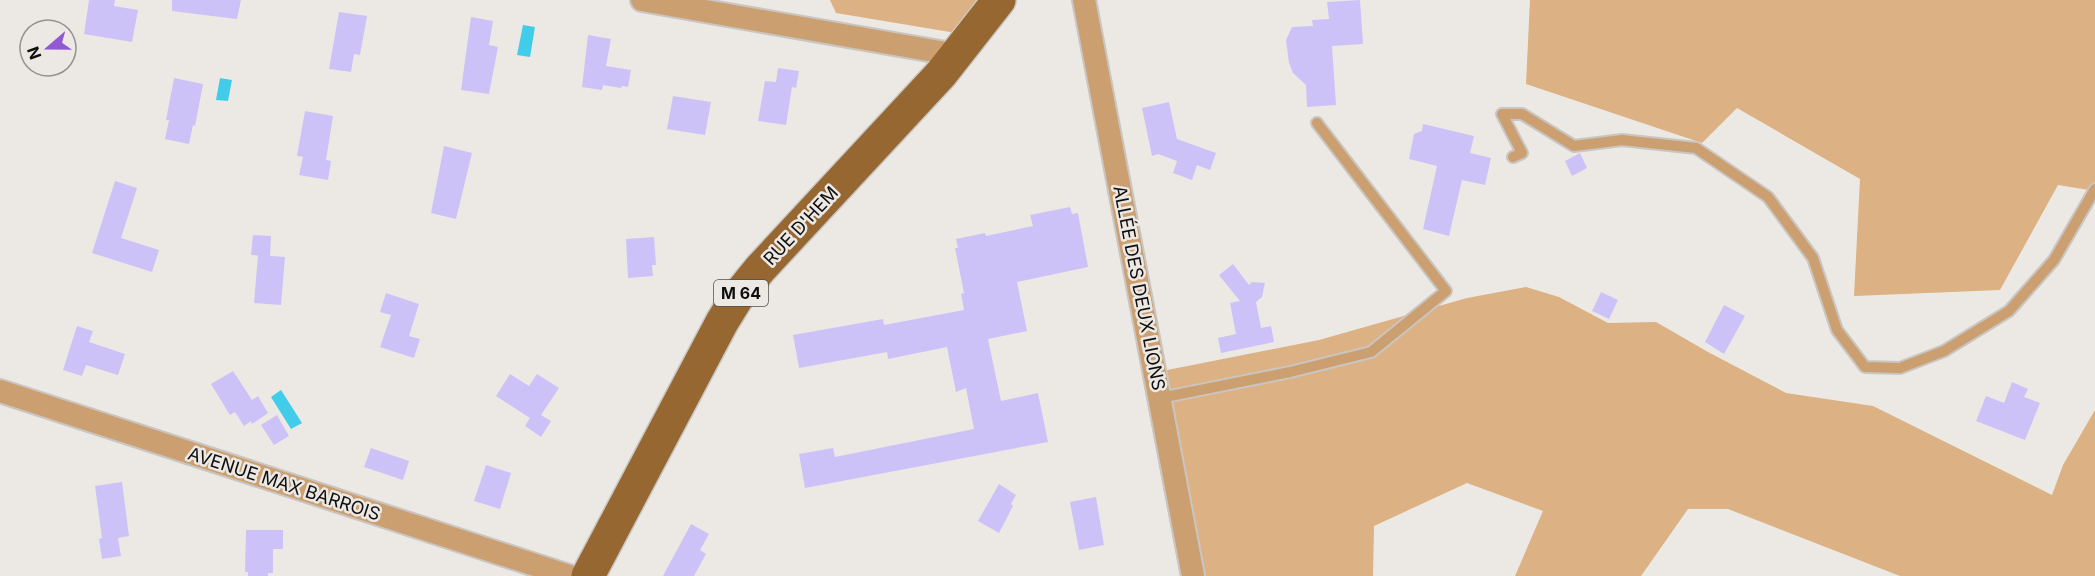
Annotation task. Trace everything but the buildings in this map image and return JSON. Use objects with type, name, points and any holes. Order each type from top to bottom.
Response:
[{"type":"main road","name":"M 64","points":[[957,55],[999,0]]},
{"type":"main road","name":"RUE D'HEM","points":[[588,576],[738,296],[760,269],[957,55]]},
{"type":"street","points":[[642,0],[957,55]]},
{"type":"street","name":"ALLÉE DES DEUX LIONS","points":[[1084,0],[1193,576]]},
{"type":"street","name":"AVENUE MAX BARROIS","points":[[0,391],[569,576]]},
{"type":"lane","points":[[1513,157],[1522,153],[1502,114],[1522,114],[1574,146],[1622,140],[1696,148],[1768,197],[1813,258],[1837,330],[1865,367],[1900,368],[1944,351],[2009,311],[2054,260],[2095,189]]},
{"type":"lane","points":[[1161,398],[1290,372],[1371,352],[1446,291],[1438,277],[1317,123]]},
{"type":"shaded area","points":[[830,0],[982,0],[956,33],[836,13]]},
{"type":"shaded area","points":[[1530,0],[2095,0],[2095,191],[2058,185],[2000,290],[1854,296],[1860,179],[1737,108],[1702,143],[1526,84]]},
{"type":"shaded area","points":[[1526,287],[1559,297],[1608,323],[1656,322],[1786,393],[1873,406],[2052,495],[2063,465],[2095,410],[2095,576],[1900,576],[1728,509],[1688,509],[1641,576],[1515,576],[1543,511],[1467,483],[1374,526],[1373,576],[1180,576],[1142,375],[1319,340],[1467,298]]},
{"type":"water","points":[[523,25],[535,27],[530,57],[517,55]]},
{"type":"water","points":[[220,78],[232,80],[228,101],[216,100]]},
{"type":"water","points":[[281,390],[302,423],[291,429],[271,397]]}]
